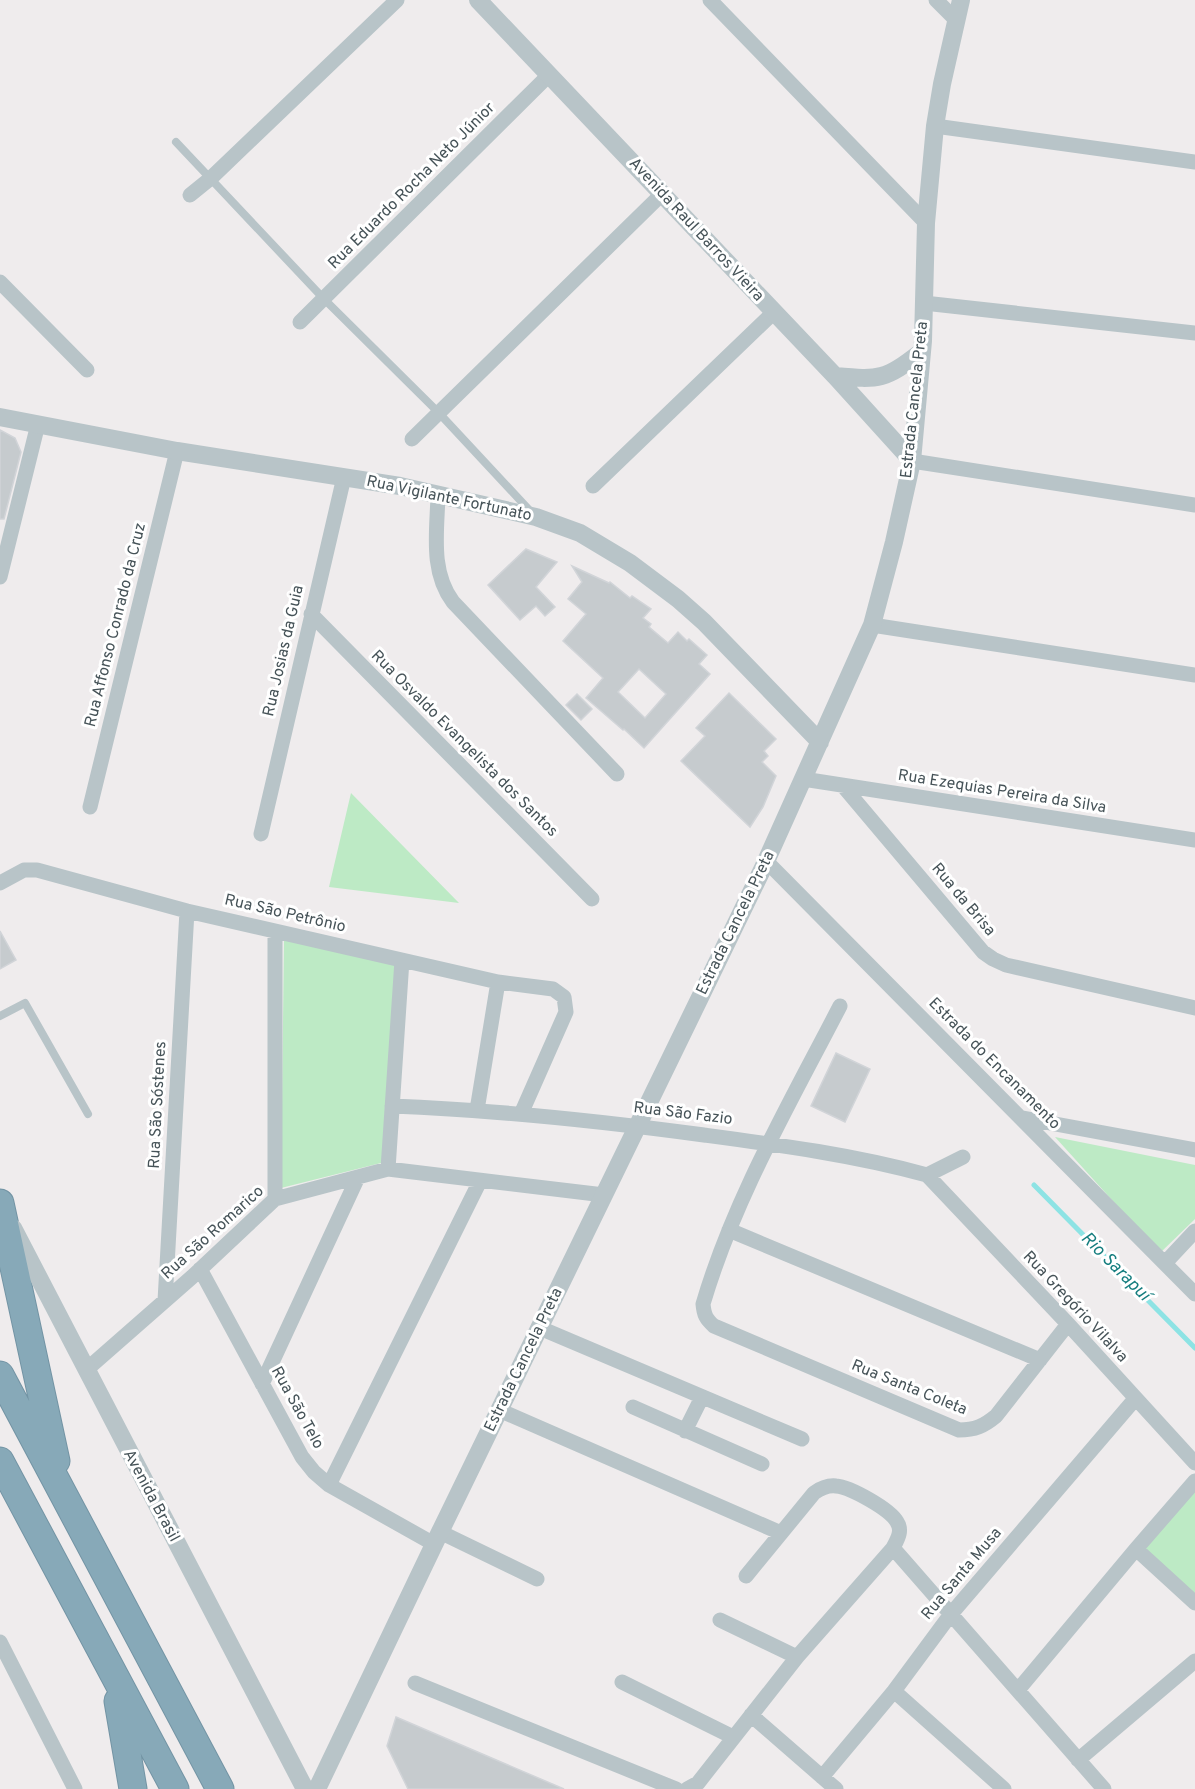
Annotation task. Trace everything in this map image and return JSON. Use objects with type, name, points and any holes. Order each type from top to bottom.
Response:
[{"type":"highway","points":[[0,1203],[62,1491]]},
{"type":"highway","points":[[0,1375],[220,1789]]},
{"type":"highway","points":[[0,1461],[175,1789]]},
{"type":"highway","points":[[115,1679],[133,1789]]},
{"type":"street","points":[[190,195],[211,178],[397,0]]},
{"type":"street","name":"Avenida Raul Barros Vieira","points":[[478,0],[835,376],[912,461]]},
{"type":"street","points":[[710,0],[926,223]]},
{"type":"street","points":[[936,0],[956,20]]},
{"type":"street","name":"Estrada Cancela Preta","points":[[317,1789],[766,861],[872,625],[887,572],[912,461],[924,303],[926,223],[935,126],[961,0]]},
{"type":"street","name":"Rua Eduardo Rocha Neto Júnior","points":[[300,322],[549,75]]},
{"type":"street","points":[[935,126],[1195,162]]},
{"type":"street","points":[[412,439],[663,194]]},
{"type":"street","points":[[0,282],[87,370]]},
{"type":"street","points":[[924,303],[1195,333]]},
{"type":"street","points":[[593,486],[773,313]]},
{"type":"street","points":[[835,376],[869,379],[884,376],[896,371],[921,352]]},
{"type":"street","name":"Rua Vigilante Fortunato","points":[[0,417],[177,451],[400,486],[536,517],[580,533],[630,563],[678,599],[704,622],[820,742]]},
{"type":"street","points":[[0,577],[3,548],[38,424]]},
{"type":"street","name":"Rua Affonso Conrado da Cruz","points":[[90,807],[177,451]]},
{"type":"street","points":[[912,461],[1195,505]]},
{"type":"street","name":"Rua Josias da Guia","points":[[261,834],[344,477]]},
{"type":"street","points":[[438,495],[437,566],[445,592],[617,774]]},
{"type":"street","name":"Rua Osvaldo Evangelista dos Santos","points":[[311,614],[592,899]]},
{"type":"street","points":[[872,625],[1195,675]]},
{"type":"street","name":"Rua Ezequias Pereira da Silva","points":[[803,779],[1195,840]]},
{"type":"street","name":"Rua da Brisa","points":[[843,786],[983,952],[993,959],[1195,1008]]},
{"type":"street","name":"Estrada do Encanamento","points":[[766,861],[1195,1294]]},
{"type":"street","name":"Rua São Petrônio","points":[[0,883],[24,870],[37,870],[188,911],[498,982],[553,989],[564,997],[566,1012],[521,1114]]},
{"type":"street","name":"Rua São Sóstenes","points":[[165,1301],[188,911]]},
{"type":"street","points":[[275,931],[275,1199]]},
{"type":"street","points":[[388,1169],[402,960]]},
{"type":"street","points":[[477,1110],[498,982]]},
{"type":"street","points":[[840,1006],[769,1143],[729,1230],[1040,1360]]},
{"type":"street","name":"Rua São Fazio","points":[[392,1106],[477,1110],[638,1126],[769,1143],[927,1175]]},
{"type":"street","points":[[1023,1118],[1195,1150]]},
{"type":"street","points":[[927,1175],[963,1157]]},
{"type":"street","name":"Rua São Romarico","points":[[86,1370],[165,1301],[275,1199],[388,1169],[604,1195]]},
{"type":"street","name":"Rua Gregório Vilalva","points":[[927,1175],[1195,1463]]},
{"type":"street","points":[[262,1384],[358,1177]]},
{"type":"street","points":[[329,1485],[480,1181]]},
{"type":"street","name":"Avenida Brasil","points":[[0,1203],[305,1789]]},
{"type":"street","name":"Rua Santa Coleta","points":[[729,1230],[703,1304],[704,1315],[714,1326],[959,1430],[973,1430],[985,1425],[996,1416],[1068,1324]]},
{"type":"street","points":[[1165,1263],[1195,1232]]},
{"type":"street","name":"Rua São Telo","points":[[200,1269],[302,1457],[314,1472],[329,1485],[437,1538],[537,1579]]},
{"type":"street","points":[[540,1328],[802,1439]]},
{"type":"street","points":[[685,1431],[702,1397]]},
{"type":"street","name":"Rua Santa Musa","points":[[822,1777],[894,1691],[951,1614],[1135,1398]]},
{"type":"street","points":[[633,1407],[762,1464]]},
{"type":"street","points":[[499,1410],[781,1533]]},
{"type":"street","points":[[1018,1690],[1195,1481]]},
{"type":"street","points":[[692,1786],[797,1657],[893,1548],[900,1533],[898,1522],[885,1510],[847,1489],[835,1485],[823,1486],[814,1493],[746,1576]]},
{"type":"street","points":[[893,1548],[1104,1789]]},
{"type":"street","points":[[1136,1548],[1195,1603]]},
{"type":"street","points":[[720,1620],[797,1657]]},
{"type":"street","points":[[0,1642],[74,1788]]},
{"type":"street","points":[[1078,1760],[1195,1661]]},
{"type":"street","points":[[622,1682],[733,1737]]},
{"type":"street","points":[[415,1683],[676,1789]]},
{"type":"street","points":[[894,1691],[1004,1789]]},
{"type":"street","points":[[751,1715],[836,1789]]},
{"type":"lane","points":[[176,142],[324,298],[438,412],[536,517]]},
{"type":"lane","points":[[0,1016],[25,1003],[88,1114]]},
{"type":"green space","points":[[351,793],[459,903],[329,887]]},
{"type":"green space","points":[[284,940],[397,961],[385,1162],[281,1188]]},
{"type":"green space","points":[[1055,1137],[1195,1165],[1195,1219],[1160,1253]]},
{"type":"green space","points":[[1195,1481],[1195,1603],[1136,1548]]},
{"type":"building","points":[[0,430],[15,438],[21,452],[4,519],[0,519]]},
{"type":"building","points":[[526,549],[557,562],[536,587],[555,607],[545,616],[536,606],[520,620],[488,585]]},
{"type":"building","points":[[572,566],[610,582],[630,598],[632,596],[651,609],[643,618],[651,624],[649,627],[668,643],[678,632],[707,655],[699,664],[710,674],[644,748],[586,698],[603,678],[563,641],[586,614],[568,599],[582,582]],"holes":[[[639,669],[666,694],[645,718],[618,692]]]},
{"type":"building","points":[[729,693],[776,739],[764,751],[768,756],[762,762],[776,776],[763,807],[750,827],[681,761],[705,736],[696,728]]},
{"type":"building","points":[[577,694],[592,709],[581,720],[566,705]]},
{"type":"building","points":[[0,931],[16,960],[0,969]]},
{"type":"building","points":[[836,1053],[870,1069],[845,1122],[811,1106]]},
{"type":"building","points":[[396,1717],[564,1789],[408,1789],[387,1746]]},
{"type":"waterway","name":"Rio Sarapuí","points":[[1034,1185],[1195,1348]]}]
